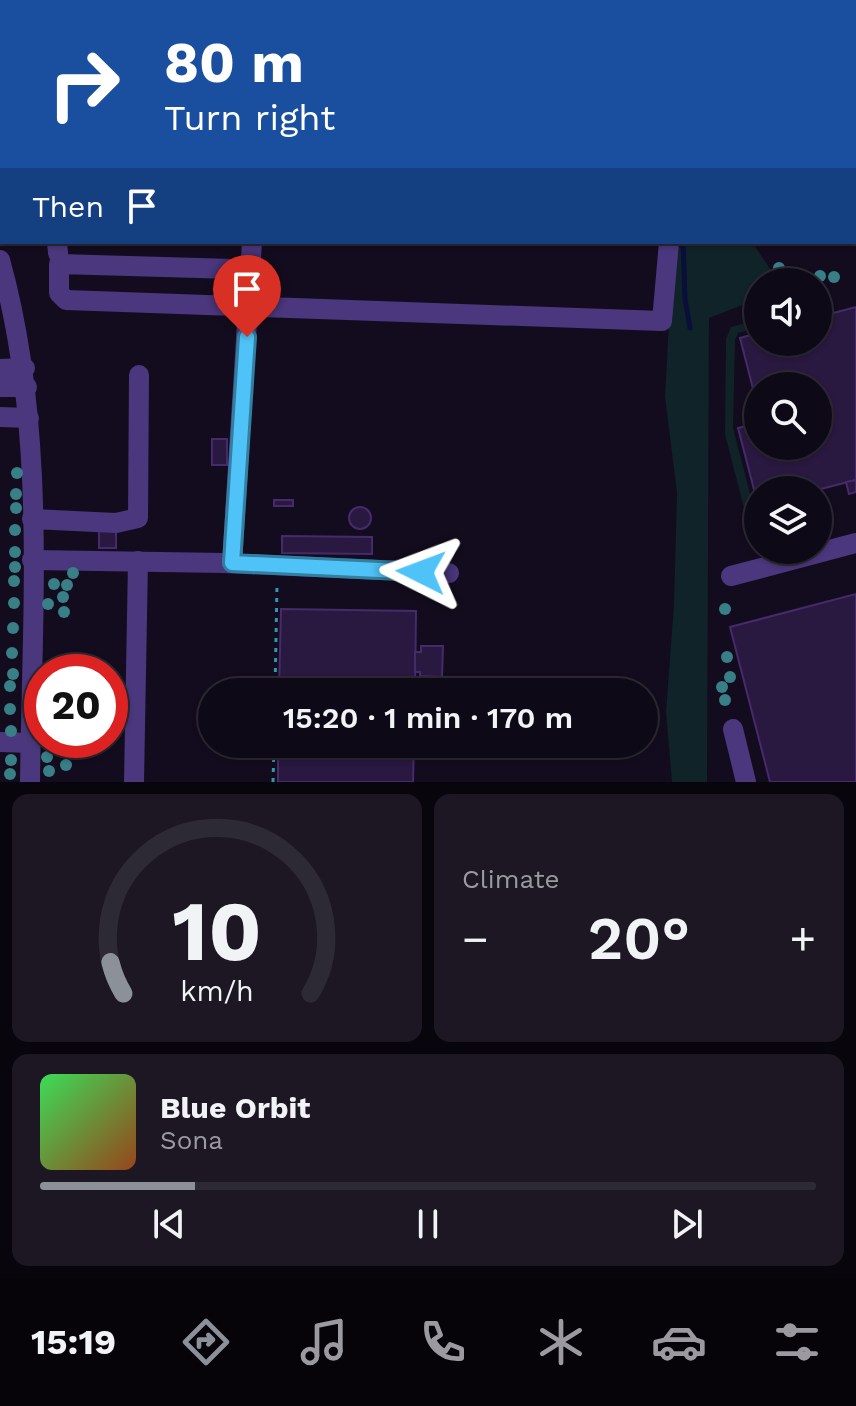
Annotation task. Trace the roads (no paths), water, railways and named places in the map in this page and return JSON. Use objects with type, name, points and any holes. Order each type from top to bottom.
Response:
[{"type":"street","points":[[232,563],[252,244]]},
{"type":"street","points":[[233,269],[59,264],[59,293],[66,300],[662,321],[669,244]]},
{"type":"street","points":[[0,260],[26,378],[32,519],[31,654]]},
{"type":"street","points":[[0,369],[26,378]]},
{"type":"street","points":[[32,519],[130,523],[138,518],[139,375]]},
{"type":"street","points":[[0,387],[26,378]]},
{"type":"street","points":[[0,417],[29,418]]},
{"type":"street","points":[[731,576],[856,543]]},
{"type":"street","points":[[32,560],[232,563],[449,573]]},
{"type":"street","points":[[134,782],[138,561]]},
{"type":"street","points":[[733,729],[746,782]]},
{"type":"street","points":[[0,742],[24,743]]},
{"type":"street","points":[[30,758],[30,782]]},
{"type":"waterway","points":[[683,244],[685,299],[690,328]]}]
